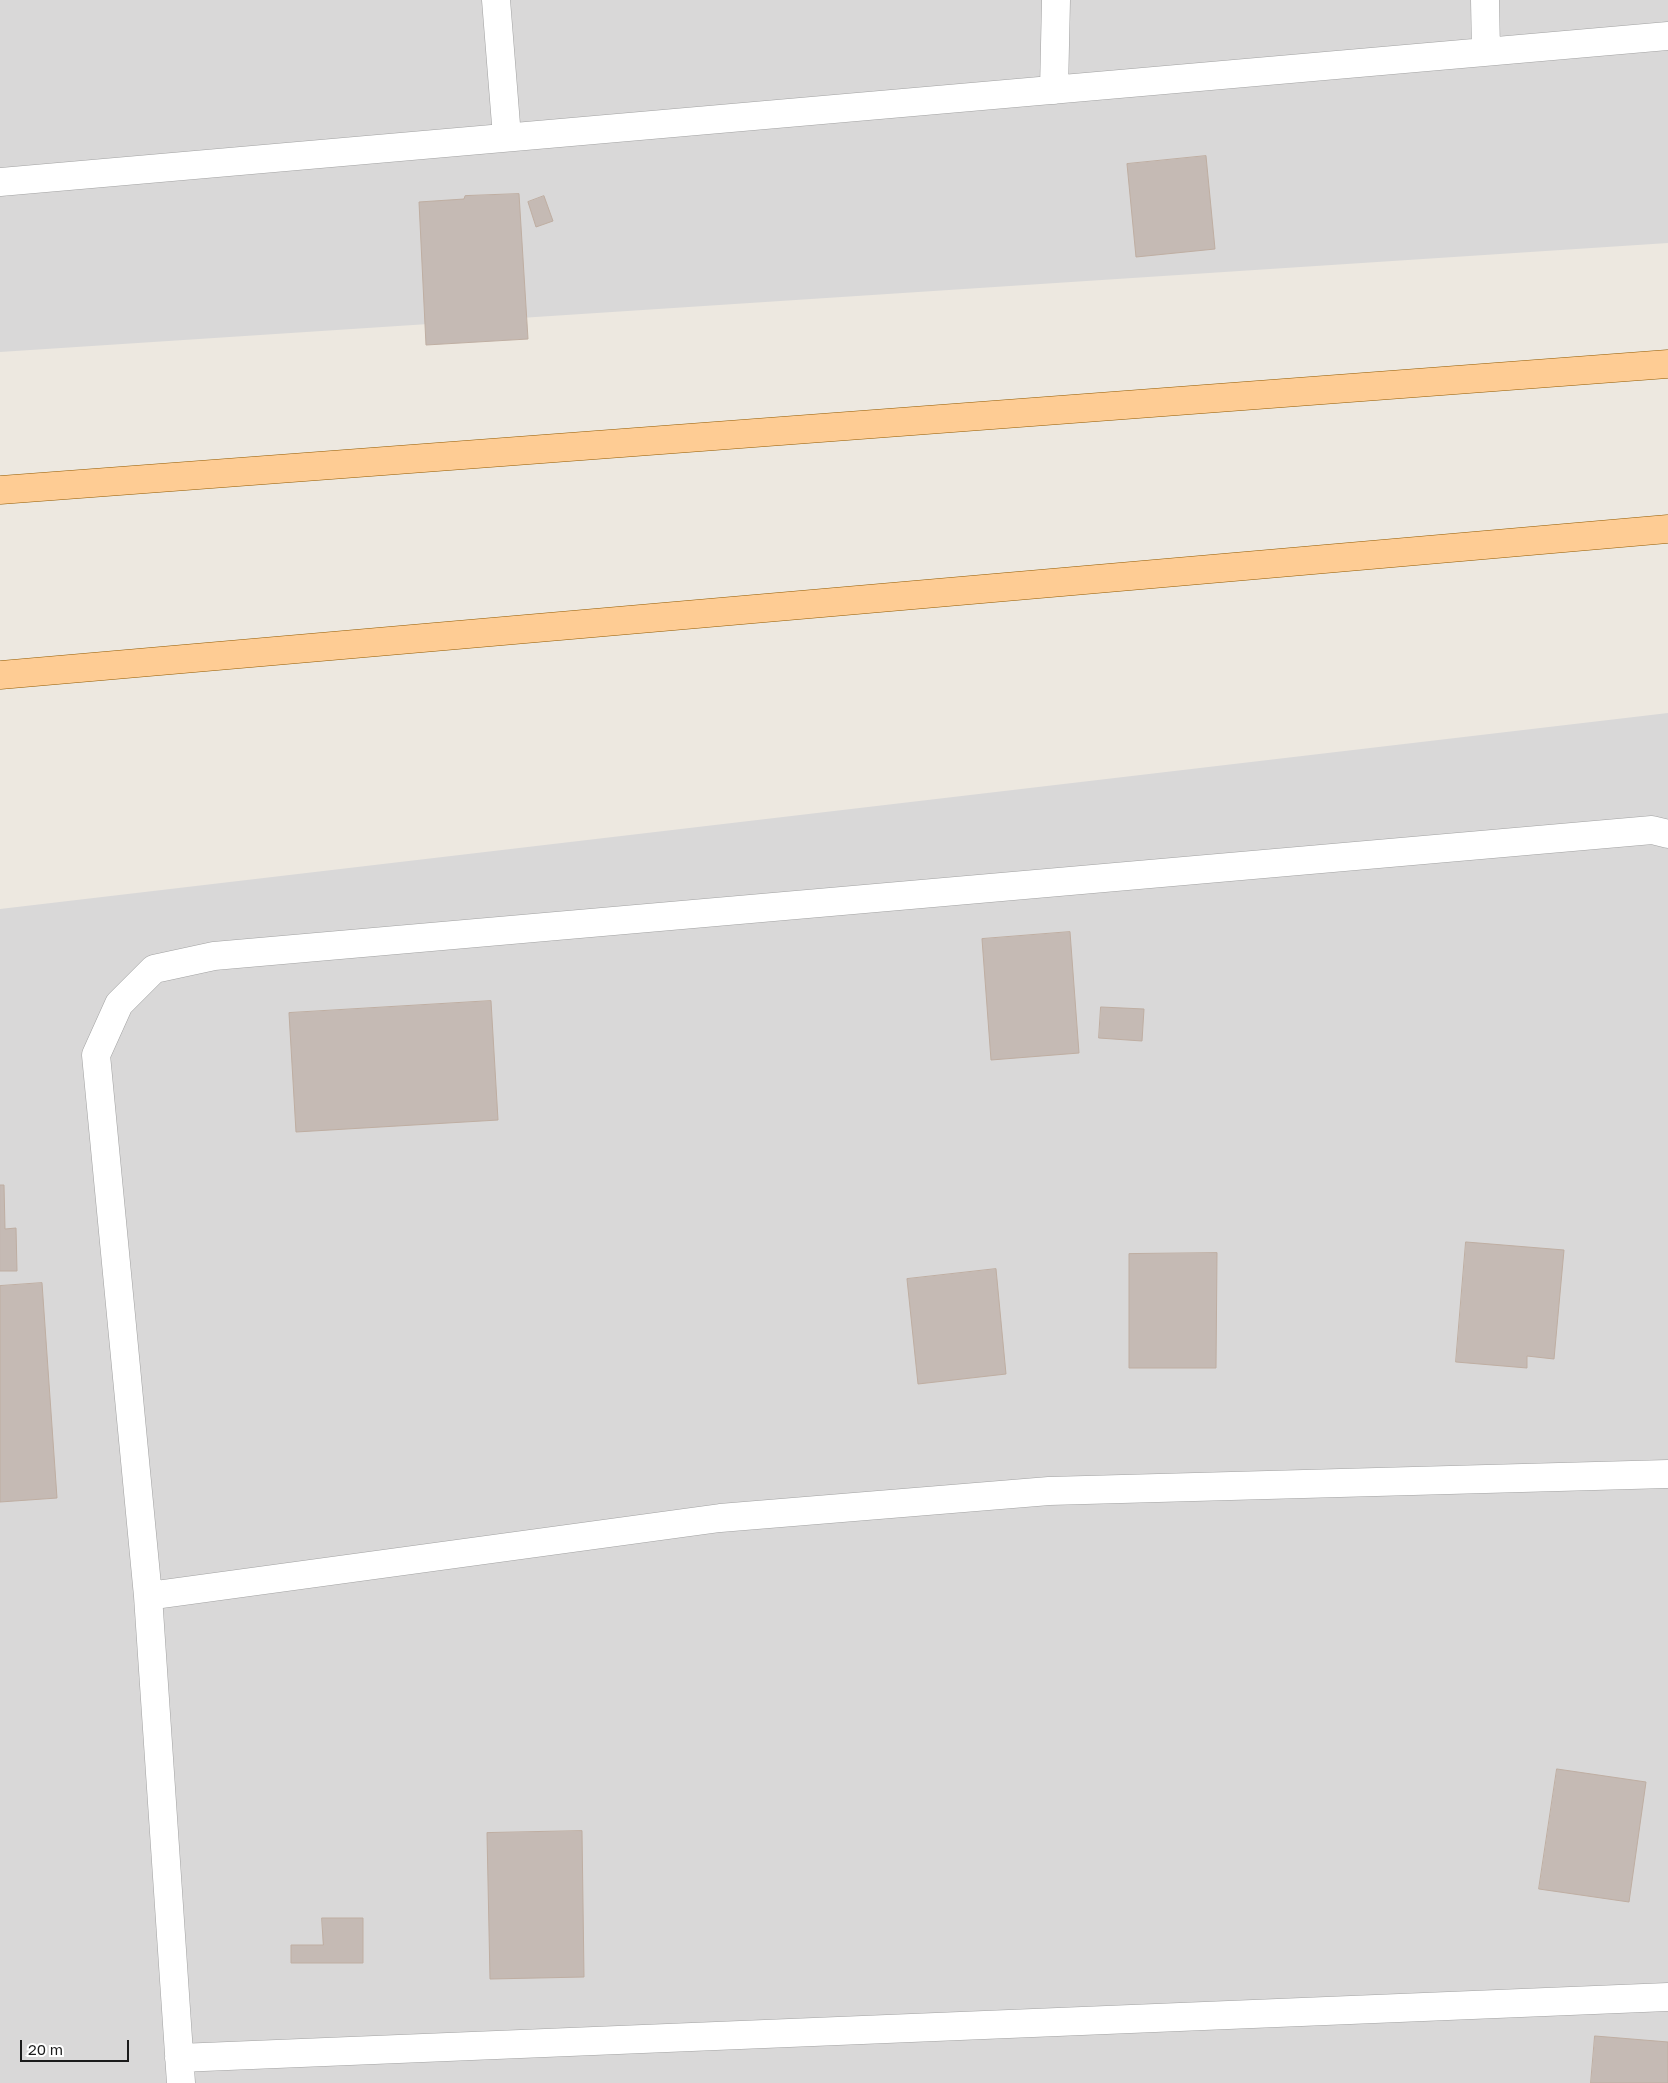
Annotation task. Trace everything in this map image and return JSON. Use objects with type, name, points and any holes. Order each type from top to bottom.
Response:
[{"type":"main road","points":[[0,490],[1668,364]]},
{"type":"main road","points":[[0,675],[1668,529]]},
{"type":"street","points":[[496,0],[507,137]]},
{"type":"street","points":[[1054,90],[1056,0]]},
{"type":"street","points":[[1485,0],[1486,52]]},
{"type":"street","points":[[0,182],[1668,36]]},
{"type":"street","points":[[1668,834],[1652,830],[214,956],[154,969],[119,1004],[96,1055],[148,1596],[180,2071],[1668,1997]]},
{"type":"street","points":[[148,1596],[720,1518],[1030,1492],[1668,1474]]},
{"type":"shaded area","points":[[0,0],[1668,0],[1668,243],[0,352]]},
{"type":"shaded area","points":[[1668,713],[1668,2083],[0,2083],[0,909]]},
{"type":"building","points":[[1206,156],[1215,249],[1136,257],[1127,164]]},
{"type":"building","points":[[519,194],[528,339],[426,345],[419,202],[464,199],[465,196]]},
{"type":"building","points":[[544,196],[553,221],[536,227],[528,202]]},
{"type":"building","points":[[1070,932],[1079,1053],[991,1060],[982,939]]},
{"type":"building","points":[[491,1001],[498,1120],[296,1132],[289,1013]]},
{"type":"building","points":[[1101,1007],[1144,1009],[1142,1041],[1099,1038]]},
{"type":"building","points":[[0,1185],[4,1185],[5,1229],[16,1228],[17,1271],[0,1271]]},
{"type":"building","points":[[1466,1242],[1564,1250],[1554,1359],[1527,1356],[1527,1368],[1456,1362]]},
{"type":"building","points":[[1217,1253],[1216,1368],[1129,1368],[1129,1254]]},
{"type":"building","points":[[996,1269],[1006,1374],[918,1384],[907,1279]]},
{"type":"building","points":[[42,1283],[57,1498],[0,1502],[0,1286]]},
{"type":"building","points":[[1557,1769],[1646,1782],[1629,1902],[1539,1889]]},
{"type":"building","points":[[582,1831],[584,1977],[490,1979],[487,1833]]},
{"type":"building","points":[[322,1918],[363,1918],[363,1963],[291,1963],[291,1945],[323,1945]]},
{"type":"building","points":[[1595,2036],[1668,2042],[1668,2083],[1591,2083]]}]
